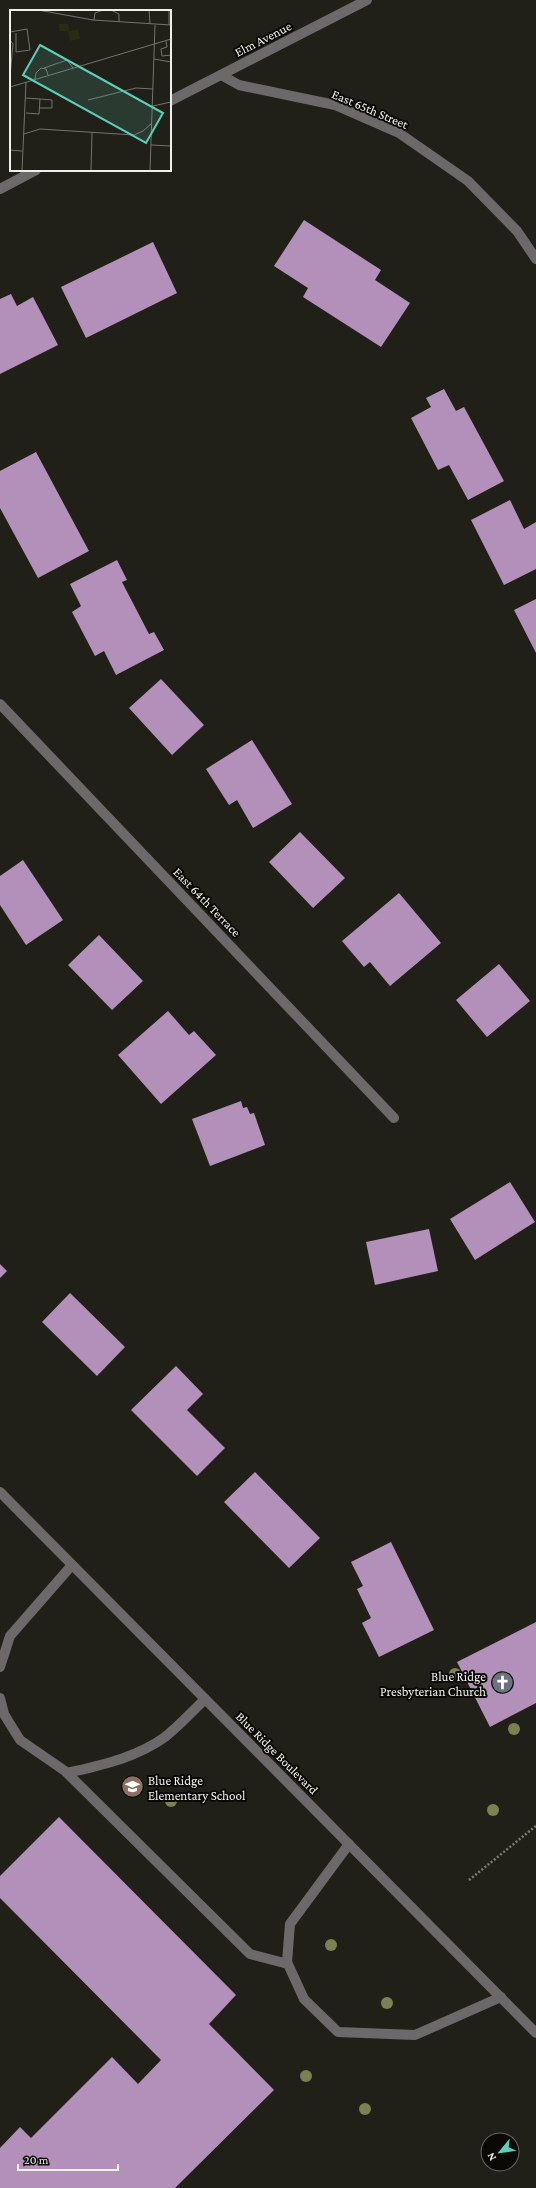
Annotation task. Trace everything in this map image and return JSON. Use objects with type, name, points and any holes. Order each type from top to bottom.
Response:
[{"type":"street","name":"Elm Avenue","points":[[171,100],[367,0]]},
{"type":"street","name":"East 65th Street","points":[[221,75],[239,85],[335,105],[399,133],[468,181],[517,230],[536,259]]},
{"type":"street","points":[[0,188],[34,171]]},
{"type":"street","name":"East 64th Terrace","points":[[0,704],[394,1118]]},
{"type":"street","name":"Blue Ridge Boulevard","points":[[0,1492],[536,2033]]},
{"type":"street","points":[[0,1667],[10,1636],[72,1565]]},
{"type":"street","points":[[0,1698],[4,1714],[20,1740],[67,1773],[250,1954],[288,1964]]},
{"type":"street","points":[[67,1773],[113,1762],[147,1748],[165,1737],[205,1700]]},
{"type":"street","points":[[349,1844],[290,1924],[288,1964],[304,1999],[338,2032],[415,2035],[501,1998]]},
{"type":"path","points":[[469,1880],[536,1826]]},
{"type":"building","points":[[304,220],[381,270],[375,280],[410,303],[381,347],[303,297],[308,288],[274,266]]},
{"type":"building","points":[[153,242],[177,293],[86,338],[61,287]]},
{"type":"building","points":[[11,294],[17,306],[33,297],[58,345],[0,374],[0,299]]},
{"type":"building","points":[[444,389],[456,411],[464,407],[504,481],[468,500],[449,465],[438,470],[411,418],[431,407],[426,398]]},
{"type":"building","points":[[36,452],[89,551],[38,578],[0,508],[0,471]]},
{"type":"building","points":[[510,500],[524,529],[536,522],[536,569],[504,585],[471,520]]},
{"type":"building","points":[[117,560],[127,580],[122,582],[149,634],[154,632],[164,650],[116,675],[104,651],[95,656],[72,612],[81,606],[70,584]]},
{"type":"building","points":[[536,599],[536,653],[514,610]]},
{"type":"building","points":[[161,679],[204,725],[172,755],[129,708]]},
{"type":"building","points":[[252,740],[292,804],[253,828],[237,800],[229,805],[206,769]]},
{"type":"building","points":[[300,832],[345,878],[313,908],[269,862]]},
{"type":"building","points":[[23,860],[63,920],[26,945],[0,905],[0,876]]},
{"type":"building","points":[[399,893],[441,943],[390,986],[370,962],[364,967],[342,941]]},
{"type":"building","points":[[99,935],[143,981],[112,1010],[68,965]]},
{"type":"building","points":[[499,964],[530,1001],[487,1037],[456,1000]]},
{"type":"building","points":[[168,1011],[189,1035],[194,1031],[216,1055],[161,1104],[118,1055]]},
{"type":"building","points":[[241,1101],[243,1108],[247,1107],[250,1114],[254,1113],[265,1145],[210,1166],[192,1119]]},
{"type":"building","points":[[510,1182],[535,1222],[475,1260],[450,1219]]},
{"type":"building","points":[[429,1229],[438,1271],[375,1285],[366,1242]]},
{"type":"building","points":[[0,1264],[7,1271],[0,1278]]},
{"type":"building","points":[[70,1293],[125,1347],[97,1376],[42,1322]]},
{"type":"building","points":[[176,1366],[203,1394],[187,1410],[225,1448],[197,1476],[131,1410]]},
{"type":"building","points":[[255,1472],[320,1538],[289,1568],[224,1502]]},
{"type":"building","points":[[391,1542],[434,1630],[379,1657],[362,1623],[371,1618],[357,1589],[363,1586],[351,1562]]},
{"type":"building","name":"Blue Ridge Presbyterian Church","points":[[536,1622],[536,1703],[490,1727],[457,1662]]},
{"type":"building","points":[[59,1817],[236,1995],[209,2024],[274,2090],[175,2188],[0,2188],[0,2148],[20,2127],[31,2138],[112,2057],[138,2084],[161,2060],[0,1898],[0,1876]]},
{"type":"place","name":"Blue Ridge Presbyterian Church","points":[[502,1683]]},
{"type":"place","name":"Blue Ridge Elementary School","points":[[133,1787]]}]
